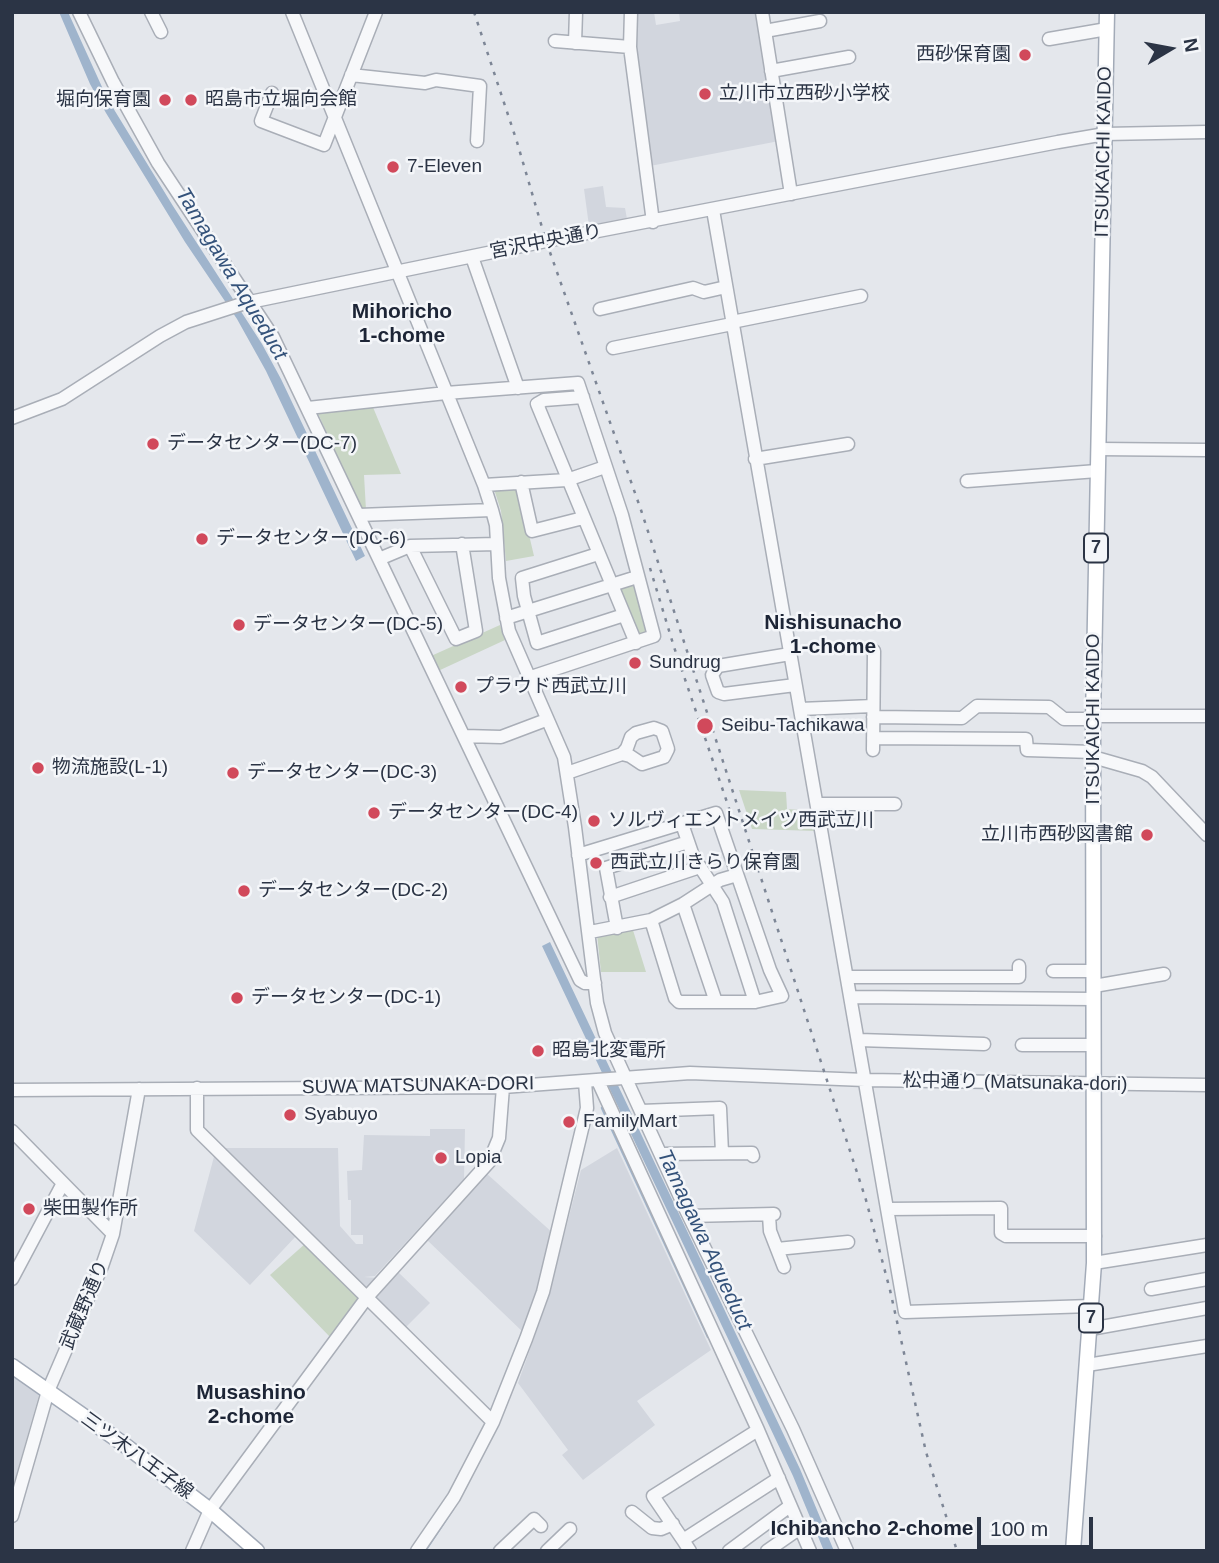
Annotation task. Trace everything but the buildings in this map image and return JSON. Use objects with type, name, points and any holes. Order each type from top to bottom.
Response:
[{"type":"main road","name":"ITSUKAICHI KAIDO","points":[[1073,1551],[1095,1236],[1093,718],[1107,12]]},
{"type":"main road","name":"三ツ木八王子線","points":[[12,1366],[210,1510],[257,1551]]},
{"type":"street","points":[[79,12],[113,82],[158,163],[246,303],[273,337],[580,980],[595,983]]},
{"type":"street","points":[[151,12],[161,32]]},
{"type":"street","points":[[292,12],[492,510],[506,618],[528,678],[560,746],[566,773],[590,932],[606,1080],[810,1551]]},
{"type":"street","points":[[272,93],[261,121],[324,145],[376,12]]},
{"type":"street","points":[[575,43],[576,12]]},
{"type":"street","points":[[631,12],[630,47],[653,222]]},
{"type":"street","points":[[762,12],[791,194]]},
{"type":"street","points":[[765,31],[820,21]]},
{"type":"street","points":[[1049,39],[1107,29]]},
{"type":"street","points":[[555,41],[630,47]]},
{"type":"street","points":[[771,71],[849,57]]},
{"type":"street","points":[[351,75],[425,83],[436,80],[480,86],[477,142]]},
{"type":"street","name":"宮沢中央通り","points":[[12,418],[62,399],[186,322],[246,303],[932,166],[1105,135],[1207,132]]},
{"type":"street","points":[[713,210],[905,1312],[1091,1306]]},
{"type":"street","points":[[472,257],[518,388]]},
{"type":"street","points":[[600,309],[693,288],[704,292],[726,287]]},
{"type":"street","points":[[617,344],[861,296]]},
{"type":"street","points":[[308,408],[446,393],[578,383],[622,514],[654,636],[528,678]]},
{"type":"street","points":[[583,397],[544,400],[537,404],[636,643]]},
{"type":"street","points":[[755,459],[848,444]]},
{"type":"street","points":[[1098,449],[1207,450]]},
{"type":"street","points":[[484,485],[567,480],[605,467]]},
{"type":"street","points":[[967,481],[1097,471]]},
{"type":"street","points":[[522,482],[532,531],[583,518]]},
{"type":"street","points":[[359,515],[492,510]]},
{"type":"street","points":[[410,546],[456,639],[476,631],[461,544]]},
{"type":"street","points":[[379,559],[410,546],[497,544]]},
{"type":"street","points":[[598,554],[522,578],[537,643],[624,615]]},
{"type":"street","points":[[506,618],[637,576]]},
{"type":"street","points":[[874,651],[873,744],[1026,739],[1027,750],[1093,755],[1142,771],[1152,778],[1207,835]]},
{"type":"street","points":[[790,654],[718,666],[712,674],[718,692],[724,694],[795,685]]},
{"type":"street","points":[[800,709],[962,718],[977,706],[1049,706],[1064,719],[1207,716]]},
{"type":"street","points":[[464,736],[501,737],[546,720]]},
{"type":"street","points":[[566,773],[627,753]]},
{"type":"street","points":[[817,804],[880,811],[895,804]]},
{"type":"street","points":[[578,855],[716,813],[770,970],[782,996],[755,1002],[677,1000],[650,920]]},
{"type":"street","points":[[682,824],[692,856],[723,902],[755,1002]]},
{"type":"street","points":[[617,928],[606,868],[688,842]]},
{"type":"street","points":[[610,897],[700,867]]},
{"type":"street","points":[[590,932],[650,920],[683,904],[712,885],[737,875]]},
{"type":"street","points":[[683,904],[716,1002]]},
{"type":"street","points":[[847,977],[1018,977],[1019,965]]},
{"type":"street","points":[[1054,971],[1094,985]]},
{"type":"street","points":[[851,997],[1094,985],[1164,974]]},
{"type":"street","points":[[859,1040],[914,1037],[979,1042]]},
{"type":"street","points":[[1022,1045],[1094,1045]]},
{"type":"street","name":"SUWA MATSUNAKA-DORI","points":[[12,1090],[503,1087],[690,1073],[823,1077]]},
{"type":"street","name":"松中通り (Matsunaka-dori)","points":[[823,1077],[1094,1085],[1207,1085]]},
{"type":"street","points":[[606,1080],[641,1111],[793,1429],[847,1551]]},
{"type":"street","points":[[425,1548],[457,1499],[493,1422],[543,1292],[587,1108],[606,1080]]},
{"type":"street","points":[[192,1551],[210,1510],[368,1296],[494,1154],[499,1138],[503,1087]]},
{"type":"street","points":[[197,1088],[197,1130],[493,1422]]},
{"type":"street","name":"武蔵野通り","points":[[12,1516],[48,1391],[113,1234],[139,1089]]},
{"type":"street","points":[[641,1111],[720,1108],[722,1153]]},
{"type":"street","points":[[12,1131],[62,1185],[113,1234]]},
{"type":"street","points":[[661,1154],[752,1153],[753,1156]]},
{"type":"street","points":[[12,1279],[62,1185]]},
{"type":"street","points":[[887,1209],[1001,1208],[1001,1233],[1006,1236],[1095,1236]]},
{"type":"street","points":[[689,1216],[772,1214],[770,1231],[784,1267]]},
{"type":"street","points":[[777,1249],[848,1244]]},
{"type":"street","points":[[1094,1263],[1207,1245]]},
{"type":"street","points":[[1150,1289],[1207,1279]]},
{"type":"street","points":[[1090,1329],[1207,1308]]},
{"type":"street","points":[[1087,1364],[1207,1346]]},
{"type":"street","points":[[758,1430],[653,1496],[687,1545],[779,1478]]},
{"type":"street","points":[[729,1551],[790,1506]]},
{"type":"street","points":[[632,1513],[652,1528],[660,1529],[673,1524]]},
{"type":"street","points":[[500,1551],[534,1519],[541,1527]]},
{"type":"street","points":[[767,1551],[800,1528]]},
{"type":"street","points":[[547,1551],[570,1529]]},
{"type":"shaded area","name":"立川市立西砂小学校","points":[[636,12],[654,12],[656,25],[680,21],[679,12],[756,12],[779,141],[650,166],[634,47]]},
{"type":"shaded area","points":[[603,186],[606,207],[625,208],[627,219],[589,226],[584,189]]},
{"type":"shaded area","points":[[430,1129],[465,1129],[464,1179],[375,1276],[364,1277],[378,1278],[370,1287],[364,1287],[224,1148],[338,1148],[340,1226],[356,1244],[363,1244],[363,1235],[351,1235],[351,1200],[348,1200],[347,1171],[362,1170],[364,1135],[430,1136]]},
{"type":"shaded area","points":[[617,1148],[711,1350],[637,1401],[655,1425],[583,1480],[562,1455],[568,1450],[518,1383],[547,1302],[581,1170]]},
{"type":"shaded area","points":[[215,1153],[298,1234],[250,1285],[194,1231]]},
{"type":"shaded area","points":[[486,1173],[554,1234],[525,1334],[426,1239]]},
{"type":"shaded area","points":[[397,1271],[430,1303],[404,1329],[376,1302],[374,1295]]},
{"type":"shaded area","points":[[12,1371],[40,1391],[12,1490]]},
{"type":"green space","points":[[372,405],[401,474],[364,475],[366,510],[361,510],[317,411]]},
{"type":"green space","points":[[518,488],[534,556],[506,561],[501,511],[494,489]]},
{"type":"green space","points":[[636,584],[649,632],[639,636],[618,589]]},
{"type":"green space","points":[[500,625],[505,640],[438,671],[431,656]]},
{"type":"green space","points":[[739,790],[786,792],[787,809],[812,811],[817,831],[752,829]]},
{"type":"green space","points":[[632,927],[646,972],[601,972],[597,934]]},
{"type":"green space","points":[[306,1243],[361,1297],[330,1337],[270,1275]]},
{"type":"water","points":[[59,12],[68,12],[107,98],[262,344],[281,379],[365,556],[356,561],[266,371],[237,319],[185,242],[106,113],[90,84]]},
{"type":"water","points":[[550,942],[800,1469],[834,1551],[824,1551],[793,1476],[542,946]]},
{"type":"waterway","points":[[602,1108],[708,1337]]},
{"type":"waterway","points":[[425,1551],[453,1509]]},
{"type":"railway","points":[[474,12],[546,241],[641,510],[866,1200],[890,1290],[926,1452],[957,1551]]},
{"type":"railway","points":[[650,568],[731,814]]},
{"type":"place","name":"西砂保育園","points":[[1025,55]]},
{"type":"place","name":"立川市立西砂小学校","points":[[705,94]]},
{"type":"place","name":"堀向保育園","points":[[165,100]]},
{"type":"place","name":"昭島市立堀向会館","points":[[191,100]]},
{"type":"place","name":"7-Eleven","points":[[393,167]]},
{"type":"place","name":"データセンター(DC-7)","points":[[153,444]]},
{"type":"place","name":"データセンター(DC-6)","points":[[202,539]]},
{"type":"place","name":"データセンター(DC-5)","points":[[239,625]]},
{"type":"place","name":"Sundrug","points":[[635,663]]},
{"type":"place","name":"プラウド西武立川","points":[[461,687]]},
{"type":"place","name":"Seibu-Tachikawa","points":[[705,726]]},
{"type":"place","name":"物流施設(L-1)","points":[[38,768]]},
{"type":"place","name":"データセンター(DC-3)","points":[[233,773]]},
{"type":"place","name":"データセンター(DC-4)","points":[[374,813]]},
{"type":"place","name":"ソルヴィエントメイツ西武立川","points":[[594,821]]},
{"type":"place","name":"立川市西砂図書館","points":[[1147,835]]},
{"type":"place","name":"西武立川きらり保育園","points":[[596,863]]},
{"type":"place","name":"データセンター(DC-2)","points":[[244,891]]},
{"type":"place","name":"データセンター(DC-1)","points":[[237,998]]},
{"type":"place","name":"昭島北変電所","points":[[538,1051]]},
{"type":"place","name":"Syabuyo","points":[[290,1115]]},
{"type":"place","name":"FamilyMart","points":[[569,1122]]},
{"type":"place","name":"Lopia","points":[[441,1158]]},
{"type":"place","name":"柴田製作所","points":[[29,1209]]},
{"type":"district","name":"Mihoricho 1-chome","points":[[402,324]]},
{"type":"district","name":"Nishisunacho 1-chome","points":[[833,635]]},
{"type":"district","name":"Musashino 2-chome","points":[[251,1405]]},
{"type":"district","name":"Ichibancho 2-chome","points":[[872,1529]]},
{"type":"water label","name":"Tamagawa Aqueduct","points":[[231,274]]},
{"type":"water label","name":"Tamagawa Aqueduct","points":[[704,1240]]}]
